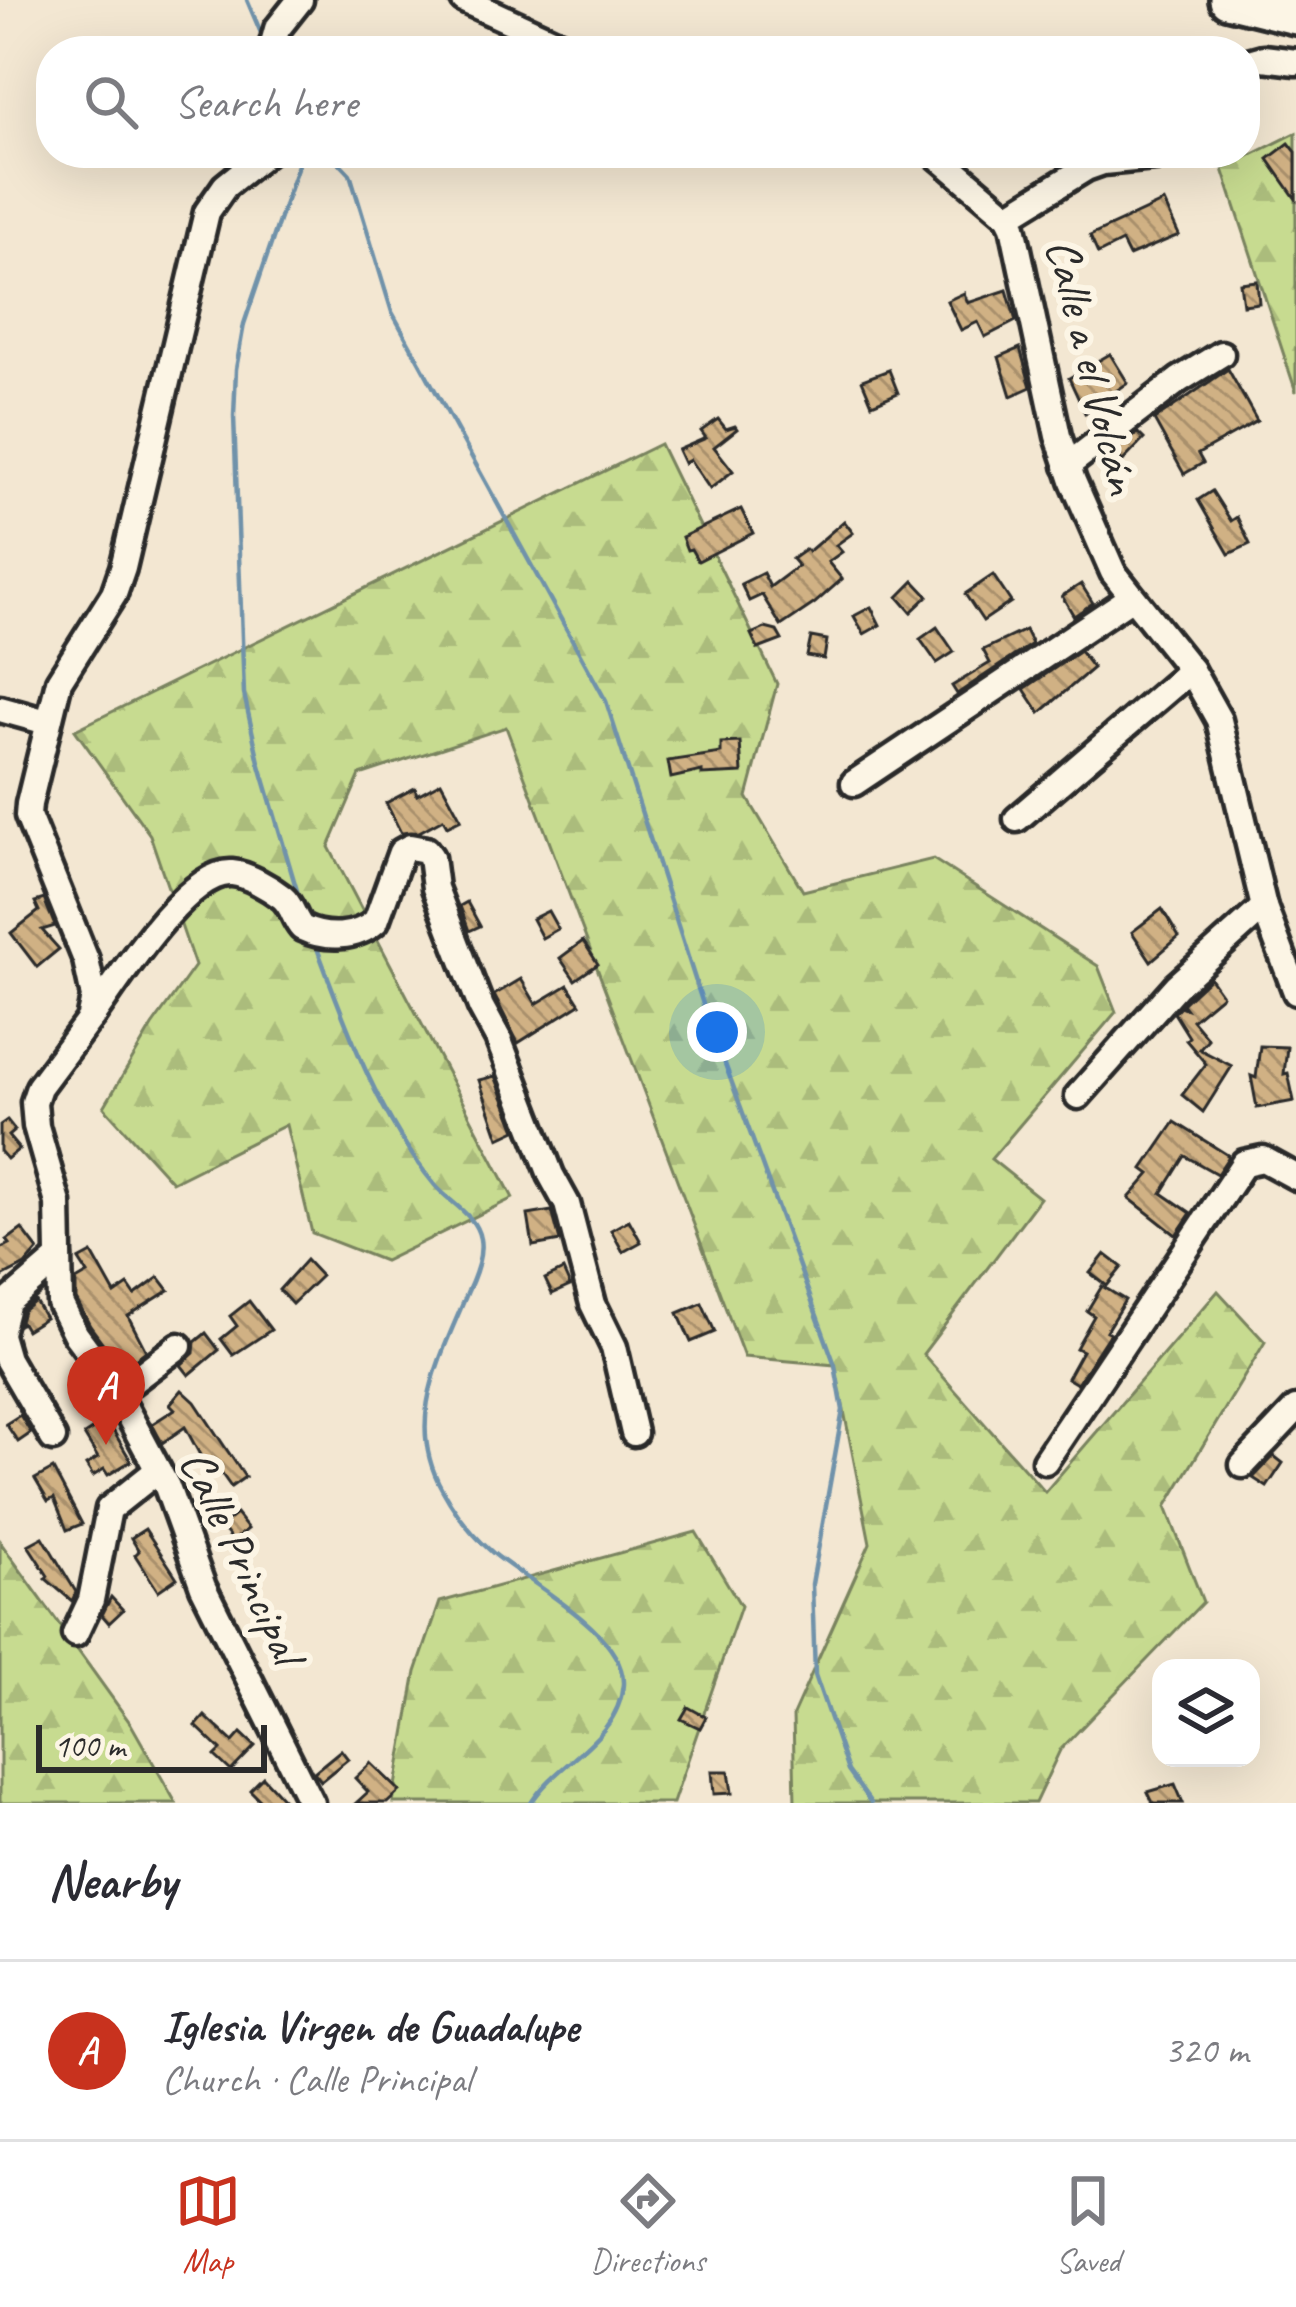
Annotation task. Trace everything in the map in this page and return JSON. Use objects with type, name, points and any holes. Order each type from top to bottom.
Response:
[{"type":"highway","points":[[1226,0],[1296,17]]},
{"type":"street","points":[[275,36],[300,0]]},
{"type":"street","points":[[464,0],[542,36]]},
{"type":"street","points":[[1260,58],[1296,62]]},
{"type":"street","points":[[89,1020],[92,980],[28,816],[46,722],[65,667],[106,608],[123,568],[207,212],[225,186],[247,168]]},
{"type":"street","points":[[952,168],[1008,216],[1084,168]]},
{"type":"street","name":"Calle a el Volcán","points":[[1008,216],[1017,237],[1067,466],[1109,564],[1191,670],[1219,720],[1264,907],[1296,992]]},
{"type":"street","points":[[1067,466],[1179,380],[1221,354]]},
{"type":"street","points":[[854,783],[1132,598]]},
{"type":"street","points":[[1017,819],[1191,670]]},
{"type":"street","points":[[0,709],[46,722]]},
{"type":"street","name":"Calle Principal","points":[[311,1803],[203,1587],[158,1470],[117,1394],[63,1311],[58,1203],[36,1126],[34,1102],[39,1087],[167,916],[207,880],[230,872],[244,876],[287,901],[302,928],[328,936],[352,934],[376,921],[401,853],[410,847],[426,850],[435,888],[481,1007],[567,1204],[593,1304],[614,1347],[634,1433]]},
{"type":"street","points":[[1078,1096],[1176,986],[1264,907]]},
{"type":"street","points":[[1045,1461],[1244,1163],[1263,1159],[1296,1177]]},
{"type":"street","points":[[53,1438],[7,1359],[0,1334],[8,1302],[58,1258]]},
{"type":"street","points":[[117,1394],[179,1346]]},
{"type":"street","points":[[1243,1466],[1296,1409]]},
{"type":"street","points":[[74,1634],[100,1569],[106,1515],[158,1470]]},
{"type":"green space","points":[[1296,133],[1296,392],[1223,169],[1260,168],[1260,151]]},
{"type":"green space","points":[[660,444],[777,684],[747,797],[803,891],[933,859],[1098,966],[1116,1012],[991,1159],[1040,1198],[923,1354],[1045,1492],[1218,1291],[1265,1342],[1166,1507],[1203,1602],[1060,1750],[1035,1803],[795,1803],[793,1715],[870,1543],[835,1365],[744,1357],[506,727],[360,775],[329,847],[513,1198],[384,1261],[312,1233],[286,1125],[172,1182],[104,1107],[195,966],[150,835],[75,730]]},
{"type":"green space","points":[[696,1532],[741,1606],[673,1803],[393,1803],[416,1672],[440,1602]]},
{"type":"green space","points":[[0,1542],[131,1724],[176,1803],[0,1803]]},
{"type":"building","points":[[1289,143],[1296,152],[1296,199],[1268,159]]},
{"type":"building","points":[[1164,202],[1179,235],[1129,256],[1122,242],[1098,254],[1090,236]]},
{"type":"building","points":[[1257,281],[1259,303],[1243,305],[1240,283]]},
{"type":"building","points":[[1007,290],[1016,321],[985,337],[978,322],[961,330],[947,301],[964,293],[968,303]]},
{"type":"building","points":[[1020,348],[1031,387],[1011,396],[999,357]]},
{"type":"building","points":[[1110,354],[1128,383],[1105,398],[1107,403],[1085,413],[1069,378]]},
{"type":"building","points":[[1228,369],[1257,421],[1198,454],[1203,463],[1184,474],[1154,420]]},
{"type":"building","points":[[889,370],[898,393],[872,404],[862,380]]},
{"type":"building","points":[[718,419],[726,429],[737,429],[714,447],[733,471],[710,489],[690,460],[684,463],[678,450],[706,438],[701,431]]},
{"type":"building","points":[[1138,433],[1144,439],[1123,461],[1113,452]]},
{"type":"building","points":[[1212,491],[1231,521],[1237,517],[1250,544],[1229,554],[1198,500]]},
{"type":"building","points":[[741,509],[753,533],[698,561],[687,550],[682,537]]},
{"type":"building","points":[[844,521],[853,533],[836,545],[842,552],[828,562],[842,579],[815,603],[781,626],[762,595],[749,601],[741,584],[763,573],[770,587],[798,566],[792,559],[808,552]]},
{"type":"building","points":[[993,575],[1011,602],[983,621],[965,594]]},
{"type":"building","points":[[914,581],[928,596],[911,612],[898,597]]},
{"type":"building","points":[[1081,584],[1093,603],[1074,616],[1062,596]]},
{"type":"building","points":[[871,607],[880,625],[864,634],[854,616]]},
{"type":"building","points":[[937,627],[954,652],[937,663],[920,639]]},
{"type":"building","points":[[765,628],[777,631],[782,640],[758,649],[751,634]]},
{"type":"building","points":[[1025,630],[1032,644],[957,694],[952,686],[990,663],[983,650]]},
{"type":"building","points":[[811,637],[827,640],[824,659],[807,656]]},
{"type":"building","points":[[1080,651],[1093,668],[1040,713],[1024,689]]},
{"type":"building","points":[[740,742],[742,773],[702,775],[702,771],[671,778],[668,761],[721,753],[721,743]]},
{"type":"building","points":[[441,782],[461,819],[447,826],[443,819],[419,832],[401,833],[386,803],[415,788],[417,795]]},
{"type":"building","points":[[44,899],[55,926],[42,930],[59,949],[37,967],[11,933],[39,911],[35,902]]},
{"type":"building","points":[[467,902],[480,926],[469,931],[460,906]]},
{"type":"building","points":[[1162,909],[1179,937],[1151,961],[1132,932]]},
{"type":"building","points":[[548,911],[558,929],[542,938],[532,919]]},
{"type":"building","points":[[583,941],[598,964],[575,980],[560,958]]},
{"type":"building","points":[[1210,978],[1222,995],[1192,1020],[1208,1039],[1199,1049],[1232,1066],[1203,1112],[1182,1095],[1206,1064],[1186,1040],[1189,1037],[1174,1013],[1180,1006],[1185,1008],[1182,1004]]},
{"type":"building","points":[[521,979],[536,1004],[568,985],[580,1004],[518,1043],[494,995]]},
{"type":"building","points":[[1260,1046],[1287,1047],[1284,1074],[1288,1073],[1294,1101],[1257,1108],[1251,1076],[1256,1078]]},
{"type":"building","points":[[495,1076],[516,1130],[499,1138],[479,1080]]},
{"type":"building","points":[[7,1120],[15,1130],[8,1136],[19,1149],[7,1159],[0,1151],[0,1125]]},
{"type":"building","points":[[1175,1122],[1229,1156],[1217,1174],[1185,1156],[1162,1193],[1191,1213],[1176,1235],[1129,1198],[1150,1174],[1143,1169]]},
{"type":"building","points":[[552,1211],[560,1241],[533,1246],[528,1215]]},
{"type":"building","points":[[629,1220],[641,1242],[623,1252],[611,1230]]},
{"type":"building","points":[[22,1229],[38,1250],[25,1265],[0,1278],[0,1249]]},
{"type":"building","points":[[92,1253],[115,1294],[128,1285],[135,1295],[159,1277],[169,1290],[128,1316],[146,1351],[122,1369],[76,1299],[76,1281],[88,1274],[79,1260]]},
{"type":"building","points":[[1105,1254],[1122,1267],[1107,1286],[1090,1273]]},
{"type":"building","points":[[306,1260],[321,1276],[292,1304],[279,1290]]},
{"type":"building","points":[[563,1270],[570,1286],[552,1294],[545,1279]]},
{"type":"building","points":[[1102,1286],[1125,1300],[1077,1384],[1067,1378],[1082,1351],[1076,1348],[1094,1316],[1087,1311]]},
{"type":"building","points":[[35,1301],[45,1318],[26,1330],[19,1325],[23,1311]]},
{"type":"building","points":[[249,1301],[271,1330],[233,1355],[221,1339],[237,1326],[230,1316]]},
{"type":"building","points":[[702,1303],[715,1332],[691,1342],[678,1313]]},
{"type":"building","points":[[206,1333],[219,1350],[189,1375],[181,1365]]},
{"type":"building","points":[[182,1390],[245,1477],[231,1487],[214,1463],[207,1468],[185,1427],[162,1443],[152,1424],[175,1409],[170,1404]]},
{"type":"building","points":[[20,1415],[31,1433],[18,1442],[6,1424]]},
{"type":"building","points":[[107,1420],[131,1461],[108,1475],[104,1469],[93,1476],[86,1465],[98,1458],[84,1435]]},
{"type":"building","points":[[1274,1456],[1283,1463],[1267,1487],[1253,1478]]},
{"type":"building","points":[[53,1469],[82,1524],[67,1530],[54,1498],[48,1501],[35,1479]]},
{"type":"building","points":[[236,1514],[248,1529],[233,1541],[221,1526]]},
{"type":"building","points":[[145,1529],[177,1578],[158,1591],[135,1555],[139,1551],[131,1538]]},
{"type":"building","points":[[43,1537],[76,1592],[72,1601],[46,1579],[28,1545]]},
{"type":"building","points":[[111,1597],[123,1610],[109,1623],[102,1615]]},
{"type":"building","points":[[688,1707],[706,1717],[700,1728],[681,1719]]},
{"type":"building","points":[[205,1716],[233,1742],[241,1733],[255,1746],[231,1771],[215,1756],[221,1750],[196,1726]]},
{"type":"building","points":[[341,1750],[348,1759],[321,1781],[314,1772]]},
{"type":"building","points":[[371,1763],[400,1791],[387,1803],[356,1803],[368,1792],[355,1778]]},
{"type":"building","points":[[712,1771],[729,1771],[732,1793],[714,1794]]},
{"type":"building","points":[[263,1777],[287,1803],[263,1803],[250,1790]]},
{"type":"building","points":[[1175,1784],[1183,1803],[1153,1803],[1148,1792]]},
{"type":"waterway","points":[[247,0],[262,36]]},
{"type":"waterway","points":[[297,168],[244,324],[234,416],[244,694],[300,901]]},
{"type":"waterway","points":[[344,168],[392,312],[606,701],[702,1001],[835,1365],[843,1410],[812,1584],[815,1675],[848,1771],[871,1803]]},
{"type":"waterway","points":[[314,940],[379,1098],[414,1157],[473,1222],[480,1239],[476,1272],[431,1388],[426,1413],[431,1463],[447,1498],[478,1539],[592,1628],[619,1665],[623,1684],[611,1720],[531,1803]]},
{"type":"place","name":"Iglesia Virgen de Guadalupe","points":[[106,1445]]}]
